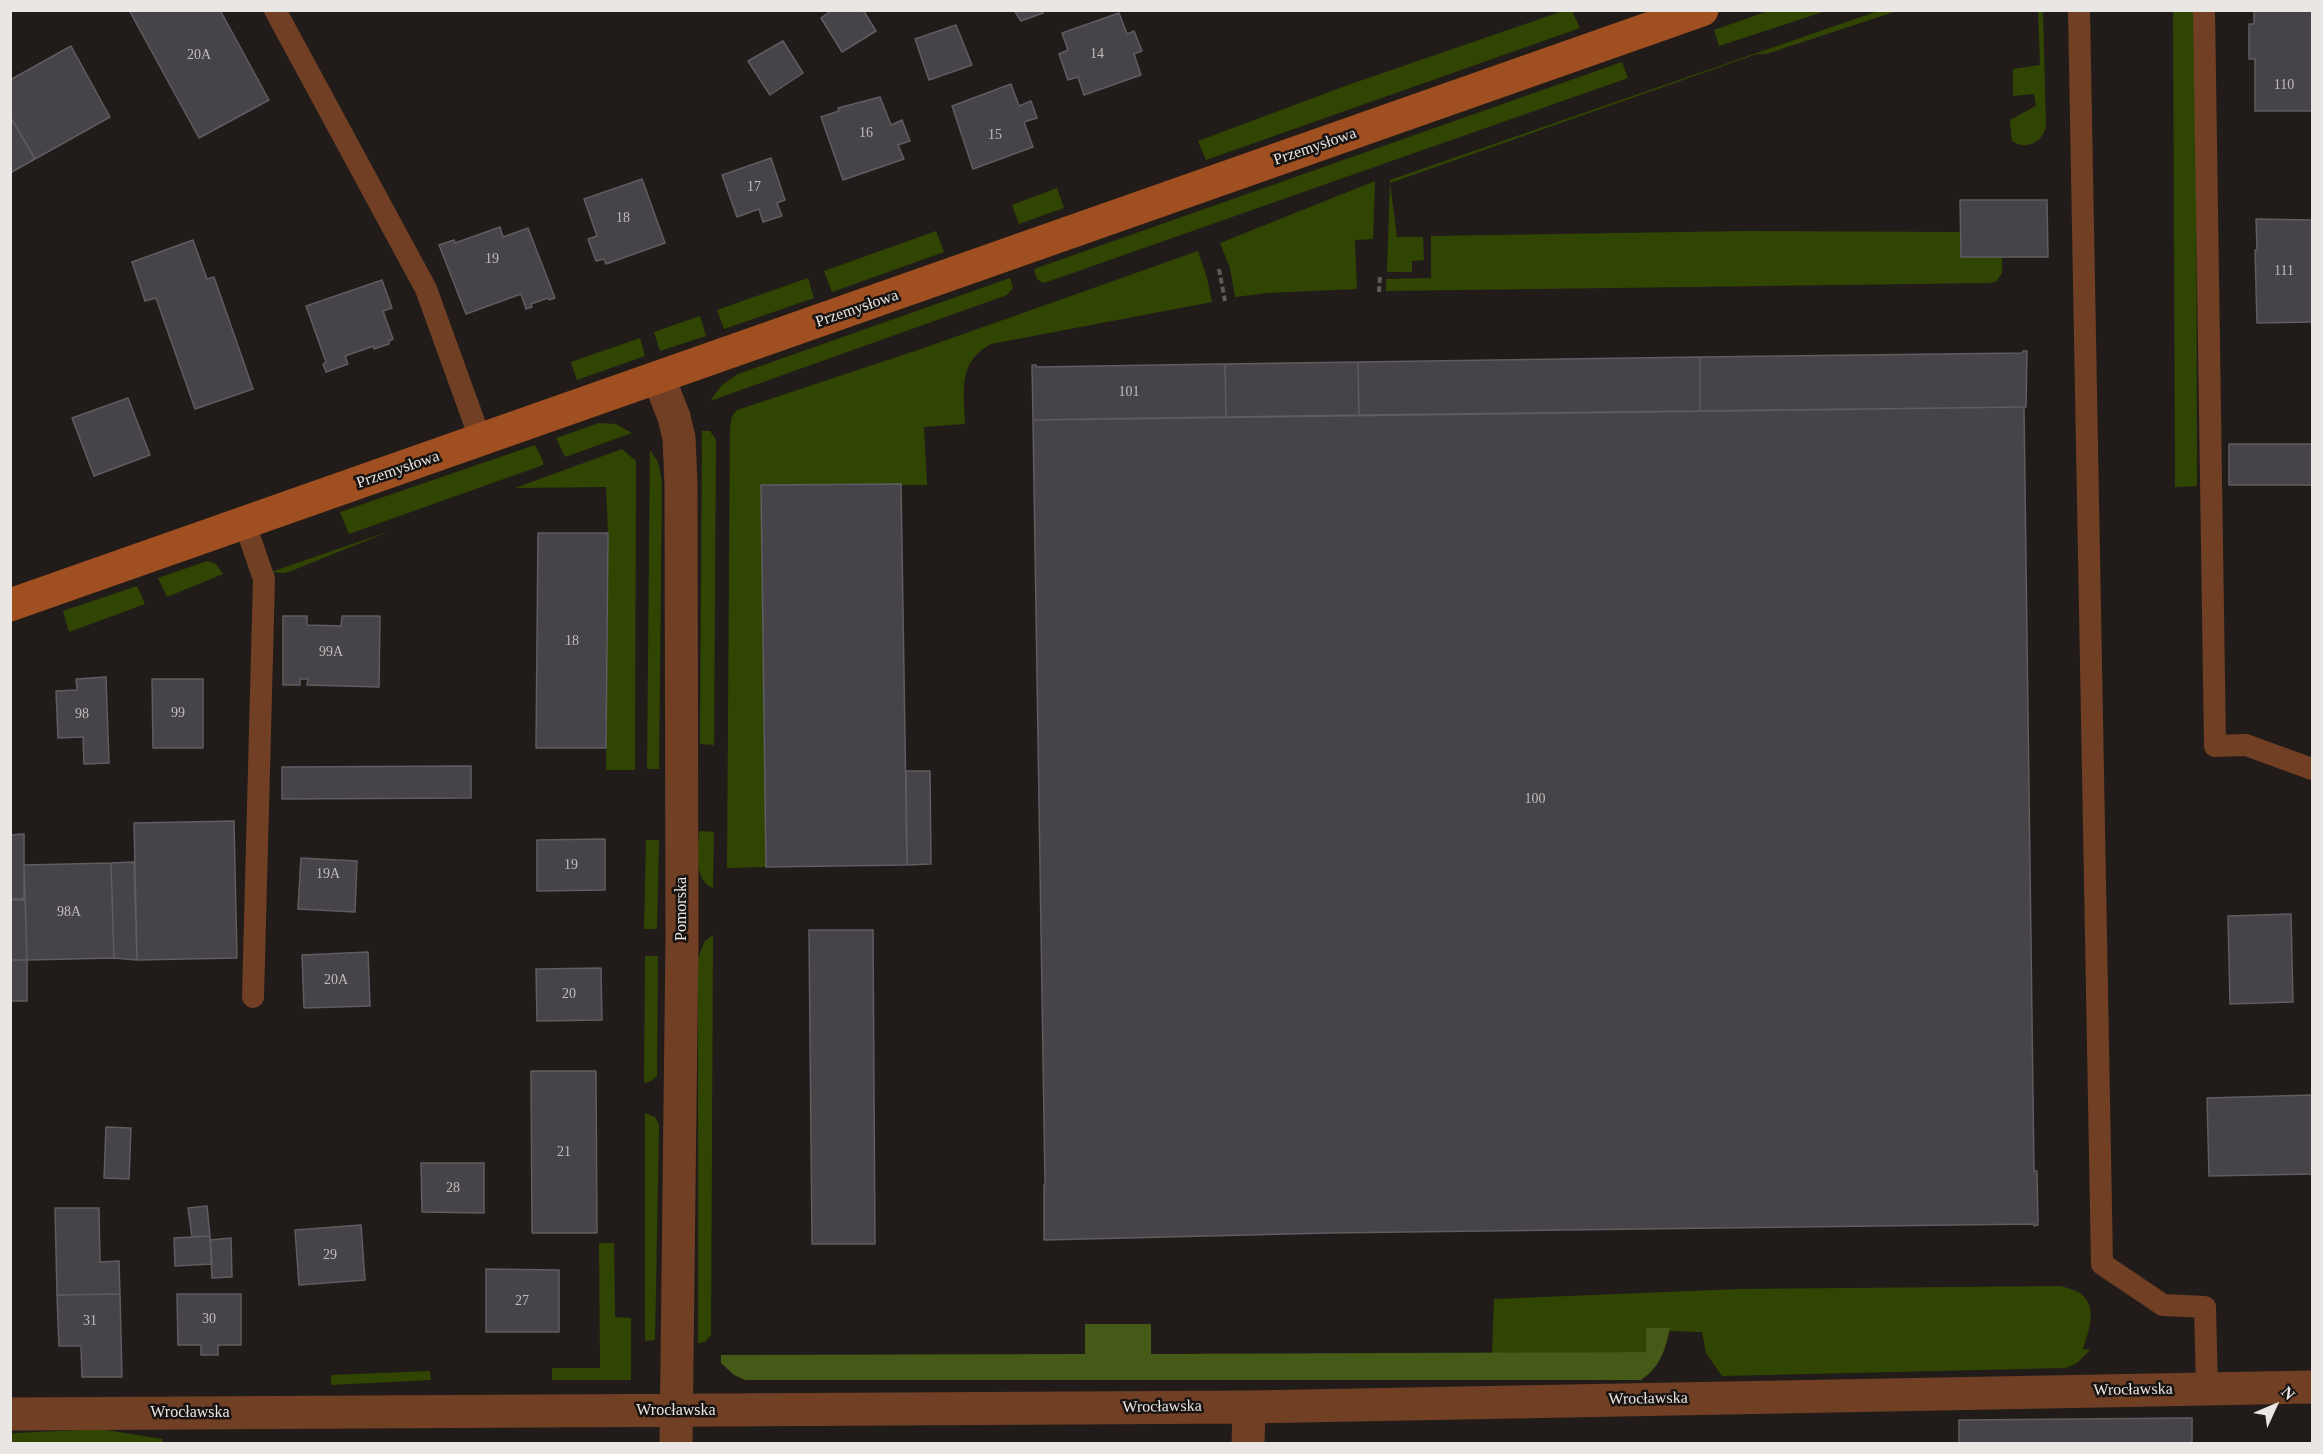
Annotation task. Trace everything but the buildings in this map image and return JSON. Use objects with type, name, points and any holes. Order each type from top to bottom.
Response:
[{"type":"street","name":"Przemysłowa","points":[[10,605],[659,379],[1702,10]]},
{"type":"street","name":"Pomorska","points":[[659,379],[674,417],[679,438],[682,507],[682,939],[676,1428]]},
{"type":"street","name":"Wrocławska","points":[[10,1414],[676,1428],[1249,1407],[2313,1387]]},
{"type":"street","points":[[1248,1443],[1249,1407]]},
{"type":"lane","points":[[275,10],[426,289],[481,441]]},
{"type":"lane","points":[[2079,10],[2102,1264],[2163,1305],[2205,1307],[2207,1389]]},
{"type":"lane","points":[[2204,10],[2215,746],[2247,745],[2313,769]]},
{"type":"lane","points":[[245,524],[264,579],[253,997]]},
{"type":"path","points":[[1219,269],[1225,301]]},
{"type":"path","points":[[1379,292],[1380,276]]},
{"type":"green space","points":[[1566,10],[1572,11],[1580,28],[1206,160],[1198,141],[1348,85]]},
{"type":"green space","points":[[1881,10],[1897,11],[1766,54],[1757,54],[1390,183],[1397,237],[1423,237],[1424,260],[1412,261],[1412,272],[1387,272],[1390,180]]},
{"type":"green space","points":[[1768,11],[1826,11],[1719,46],[1714,30]]},
{"type":"green space","points":[[2038,11],[2043,11],[2046,127],[2037,141],[2023,145],[2012,141],[2010,120],[2036,106],[2034,94],[2013,96],[2013,69],[2040,65]]},
{"type":"green space","points":[[2173,11],[2196,11],[2197,486],[2175,487]]},
{"type":"green space","points":[[1622,62],[1628,78],[1047,282],[1043,283],[1037,279],[1034,269]]},
{"type":"green space","points":[[1375,181],[1373,239],[1355,240],[1357,289],[1267,293],[1235,297],[1230,268],[1220,243]]},
{"type":"green space","points":[[1057,188],[1064,208],[1019,224],[1012,205]]},
{"type":"green space","points":[[936,231],[944,252],[832,292],[824,271]]},
{"type":"green space","points":[[1745,231],[1960,232],[1961,257],[2002,257],[2002,273],[1996,282],[1988,283],[1386,291],[1386,279],[1431,278],[1431,236]]},
{"type":"green space","points":[[1198,251],[1212,302],[991,344],[980,351],[972,359],[965,378],[965,424],[924,427],[927,485],[761,486],[766,867],[727,868],[730,428],[732,416],[737,410],[921,349]]},
{"type":"green space","points":[[808,278],[814,298],[724,329],[717,310]]},
{"type":"green space","points":[[1010,278],[1013,288],[1007,295],[710,401],[722,385],[738,374]]},
{"type":"green space","points":[[700,316],[706,336],[660,351],[654,332]]},
{"type":"green space","points":[[640,338],[645,356],[577,380],[571,362]]},
{"type":"green space","points":[[599,423],[616,424],[632,433],[565,457],[556,438]]},
{"type":"green space","points":[[702,431],[710,431],[716,440],[714,745],[700,744]]},
{"type":"green space","points":[[535,445],[543,465],[349,534],[340,512]]},
{"type":"green space","points":[[622,449],[636,461],[635,770],[606,770],[608,533],[606,487],[515,488]]},
{"type":"green space","points":[[650,450],[658,462],[662,482],[659,769],[647,769]]},
{"type":"green space","points":[[393,530],[286,573],[271,572]]},
{"type":"green space","points":[[207,561],[216,564],[223,574],[167,597],[158,578]]},
{"type":"green space","points":[[137,586],[145,604],[69,632],[63,611]]},
{"type":"green space","points":[[699,831],[714,832],[713,888],[706,884],[699,871]]},
{"type":"green space","points":[[646,840],[659,840],[657,929],[644,929]]},
{"type":"green space","points":[[713,935],[711,1335],[705,1342],[698,1343],[698,958],[705,941]]},
{"type":"green space","points":[[645,956],[658,956],[657,1076],[644,1083]]},
{"type":"green space","points":[[645,1113],[655,1117],[659,1125],[655,1340],[645,1341]]},
{"type":"green space","points":[[599,1243],[614,1243],[615,1317],[631,1318],[631,1380],[552,1380],[552,1368],[600,1368]]},
{"type":"green space","points":[[2061,1286],[2080,1293],[2086,1299],[2091,1313],[2083,1349],[2090,1350],[2077,1363],[2066,1368],[1722,1376],[1706,1353],[1702,1332],[1669,1331],[1670,1328],[1646,1352],[1492,1353],[1494,1299],[1741,1289]]},
{"type":"green space","points":[[1085,1324],[1151,1324],[1151,1354],[1646,1352],[1646,1328],[1670,1328],[1658,1363],[1641,1380],[745,1380],[734,1375],[721,1363],[721,1355],[1085,1354]]},
{"type":"green space","points":[[430,1371],[431,1380],[331,1385],[331,1375]]},
{"type":"green space","points":[[100,1429],[162,1439],[163,1443],[11,1443],[10,1434],[16,1433]]}]
